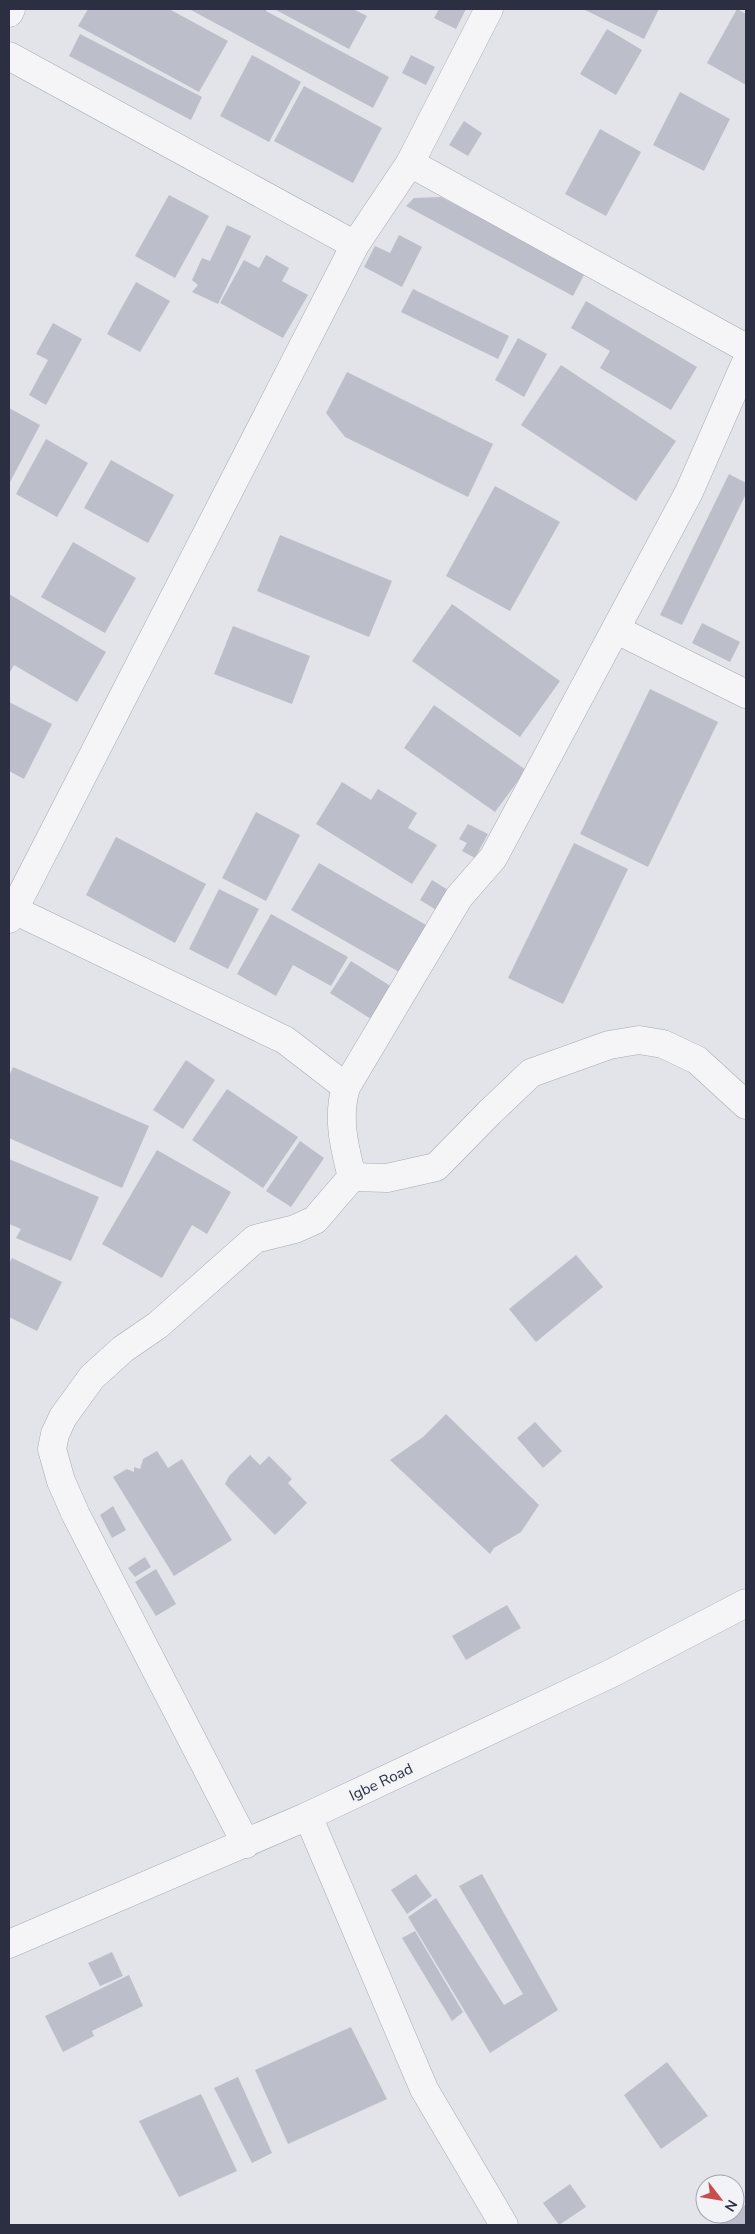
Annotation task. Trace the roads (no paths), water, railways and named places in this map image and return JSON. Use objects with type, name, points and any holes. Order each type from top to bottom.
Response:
[{"type":"street","points":[[9,13],[11,9]]},
{"type":"street","points":[[346,1087],[285,1040],[11,914],[355,245],[410,163],[489,9]]},
{"type":"street","points":[[9,56],[355,245]]},
{"type":"street","points":[[410,163],[746,348]]},
{"type":"street","points":[[352,1176],[344,1147],[342,1122],[341,1104],[346,1087],[459,897],[493,858],[689,492],[746,362]]},
{"type":"street","points":[[616,630],[746,694]]},
{"type":"street","points":[[352,1176],[387,1178],[436,1167],[531,1073],[608,1045],[639,1040],[662,1044],[697,1060],[746,1105]]},
{"type":"street","points":[[246,1844],[76,1515],[61,1481],[52,1449],[55,1434],[63,1417],[92,1377],[123,1349],[158,1325],[255,1239],[295,1229],[315,1220],[352,1176]]},
{"type":"street","name":"Igbe Road","points":[[9,1944],[308,1816],[612,1673],[746,1604]]},
{"type":"street","points":[[308,1816],[424,2089],[504,2225]]}]
